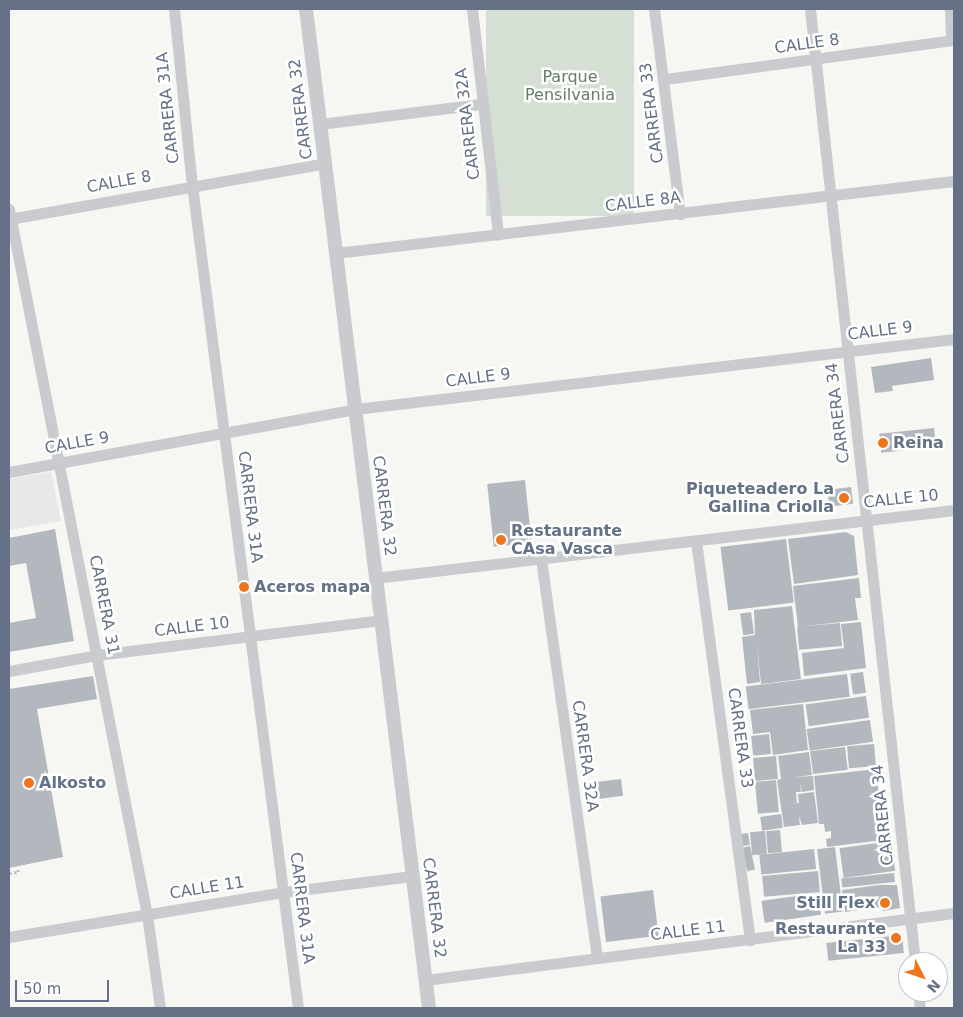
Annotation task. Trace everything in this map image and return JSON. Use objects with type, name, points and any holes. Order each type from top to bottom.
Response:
[{"type":"street","name":"CARRERA 31A","points":[[174,9],[192,185],[298,1008]]},
{"type":"street","name":"CARRERA 32","points":[[306,9],[428,1008]]},
{"type":"street","name":"CARRERA 32A","points":[[472,9],[481,104],[498,235]]},
{"type":"street","name":"CARRERA 33","points":[[654,9],[665,79],[680,214]]},
{"type":"street","name":"CARRERA 34","points":[[810,9],[914,952]]},
{"type":"street","points":[[950,9],[953,40]]},
{"type":"street","name":"CALLE 8","points":[[665,79],[953,40]]},
{"type":"street","points":[[320,124],[481,104]]},
{"type":"street","name":"CALLE 8","points":[[9,215],[325,163]]},
{"type":"street","name":"CALLE 8A","points":[[336,253],[954,182]]},
{"type":"street","name":"CARRERA 31","points":[[9,215],[97,655],[146,914],[160,1008]]},
{"type":"street","name":"CALLE 9","points":[[9,472],[355,409],[954,339]]},
{"type":"street","name":"CALLE 10","points":[[376,578],[954,510]]},
{"type":"street","name":"CARRERA 33","points":[[696,541],[750,940]]},
{"type":"street","name":"CARRERA 32A","points":[[541,559],[596,958]]},
{"type":"street","name":"CALLE 10","points":[[9,670],[97,655],[380,620]]},
{"type":"street","name":"CALLE 11","points":[[9,938],[284,892],[412,876]]},
{"type":"street","name":"CALLE 11","points":[[425,980],[954,913]]},
{"type":"path","points":[[9,874],[18,872],[17,867]]},
{"type":"shaded area","points":[[51,472],[61,521],[9,530],[9,479]]},
{"type":"green space","name":"Parque Pensilvania","points":[[486,9],[634,9],[634,216],[486,216]]},
{"type":"building","points":[[931,358],[934,380],[892,386],[893,391],[875,393],[871,367]]},
{"type":"building","points":[[934,428],[936,447],[881,453],[879,434]]},
{"type":"building","points":[[525,480],[532,543],[494,547],[487,484]]},
{"type":"building","points":[[851,487],[853,504],[829,507],[827,490]]},
{"type":"building","points":[[55,529],[74,641],[9,652],[9,623],[36,618],[26,563],[9,566],[9,538]]},
{"type":"building","points":[[846,532],[854,536],[858,575],[794,584],[788,539]]},
{"type":"building","points":[[786,539],[794,603],[728,611],[720,547]]},
{"type":"building","points":[[859,578],[861,598],[855,598],[858,620],[798,627],[793,586]]},
{"type":"building","points":[[792,606],[801,679],[761,684],[757,646],[760,682],[747,684],[742,637],[755,635],[754,610]]},
{"type":"building","points":[[751,612],[754,634],[743,635],[740,614]]},
{"type":"building","points":[[861,622],[866,668],[804,676],[802,653],[844,648],[841,624]]},
{"type":"building","points":[[840,623],[842,646],[799,650],[797,627]]},
{"type":"building","points":[[863,672],[866,693],[853,695],[850,674]]},
{"type":"building","points":[[847,674],[850,697],[749,709],[746,686]]},
{"type":"building","name":"Alkosto","points":[[93,676],[97,699],[37,709],[63,857],[9,868],[9,689]]},
{"type":"building","points":[[866,696],[869,718],[809,726],[806,704]]},
{"type":"building","points":[[803,704],[808,750],[773,755],[770,732],[753,734],[750,710]]},
{"type":"building","points":[[870,720],[873,742],[810,751],[807,729]]},
{"type":"building","points":[[769,734],[771,754],[753,756],[751,736]]},
{"type":"building","points":[[874,744],[876,766],[849,768],[847,746]]},
{"type":"building","points":[[845,747],[848,770],[813,774],[810,751]]},
{"type":"building","points":[[809,752],[812,775],[795,777],[813,776],[814,790],[802,792],[800,783],[801,792],[796,792],[797,803],[790,804],[799,803],[798,794],[814,792],[818,823],[802,825],[799,816],[800,825],[784,827],[777,780],[781,779],[778,756]]},
{"type":"building","points":[[776,756],[778,779],[755,781],[753,758]]},
{"type":"building","points":[[876,769],[883,830],[890,829],[891,839],[827,847],[826,839],[831,838],[831,831],[825,832],[824,824],[819,824],[814,776]]},
{"type":"building","points":[[621,779],[623,796],[594,799],[592,783]]},
{"type":"building","points":[[776,780],[779,812],[758,814],[755,782]]},
{"type":"building","points":[[781,814],[783,828],[762,831],[760,817]]},
{"type":"building","points":[[780,830],[782,852],[768,853],[766,831]]},
{"type":"building","points":[[765,831],[767,854],[752,855],[750,832]]},
{"type":"building","points":[[748,833],[750,845],[743,846],[741,834]]},
{"type":"building","points":[[891,841],[895,871],[844,878],[840,848]]},
{"type":"building","points":[[750,846],[755,869],[747,871],[742,848]]},
{"type":"building","points":[[835,847],[843,912],[825,914],[817,849]]},
{"type":"building","points":[[814,849],[816,869],[761,875],[759,855]]},
{"type":"building","points":[[818,871],[820,892],[764,897],[762,876]]},
{"type":"building","points":[[894,873],[895,882],[842,887],[841,879]]},
{"type":"building","points":[[879,885],[897,885],[900,908],[883,911],[882,907],[845,912],[842,890]]},
{"type":"building","points":[[653,890],[659,936],[606,942],[600,896]]},
{"type":"building","points":[[818,893],[821,915],[765,923],[762,901]]},
{"type":"building","points":[[902,935],[904,952],[828,961],[826,943]]},
{"type":"place","name":"Reina","points":[[883,443]]},
{"type":"place","name":"Piqueteadero La Gallina Criolla","points":[[844,498]]},
{"type":"place","name":"Restaurante CAsa Vasca","points":[[501,540]]},
{"type":"place","name":"Aceros mapa","points":[[244,587]]},
{"type":"place","name":"Alkosto","points":[[29,783]]},
{"type":"place","name":"Still Flex","points":[[885,903]]},
{"type":"place","name":"Restaurante La 33","points":[[896,938]]}]
